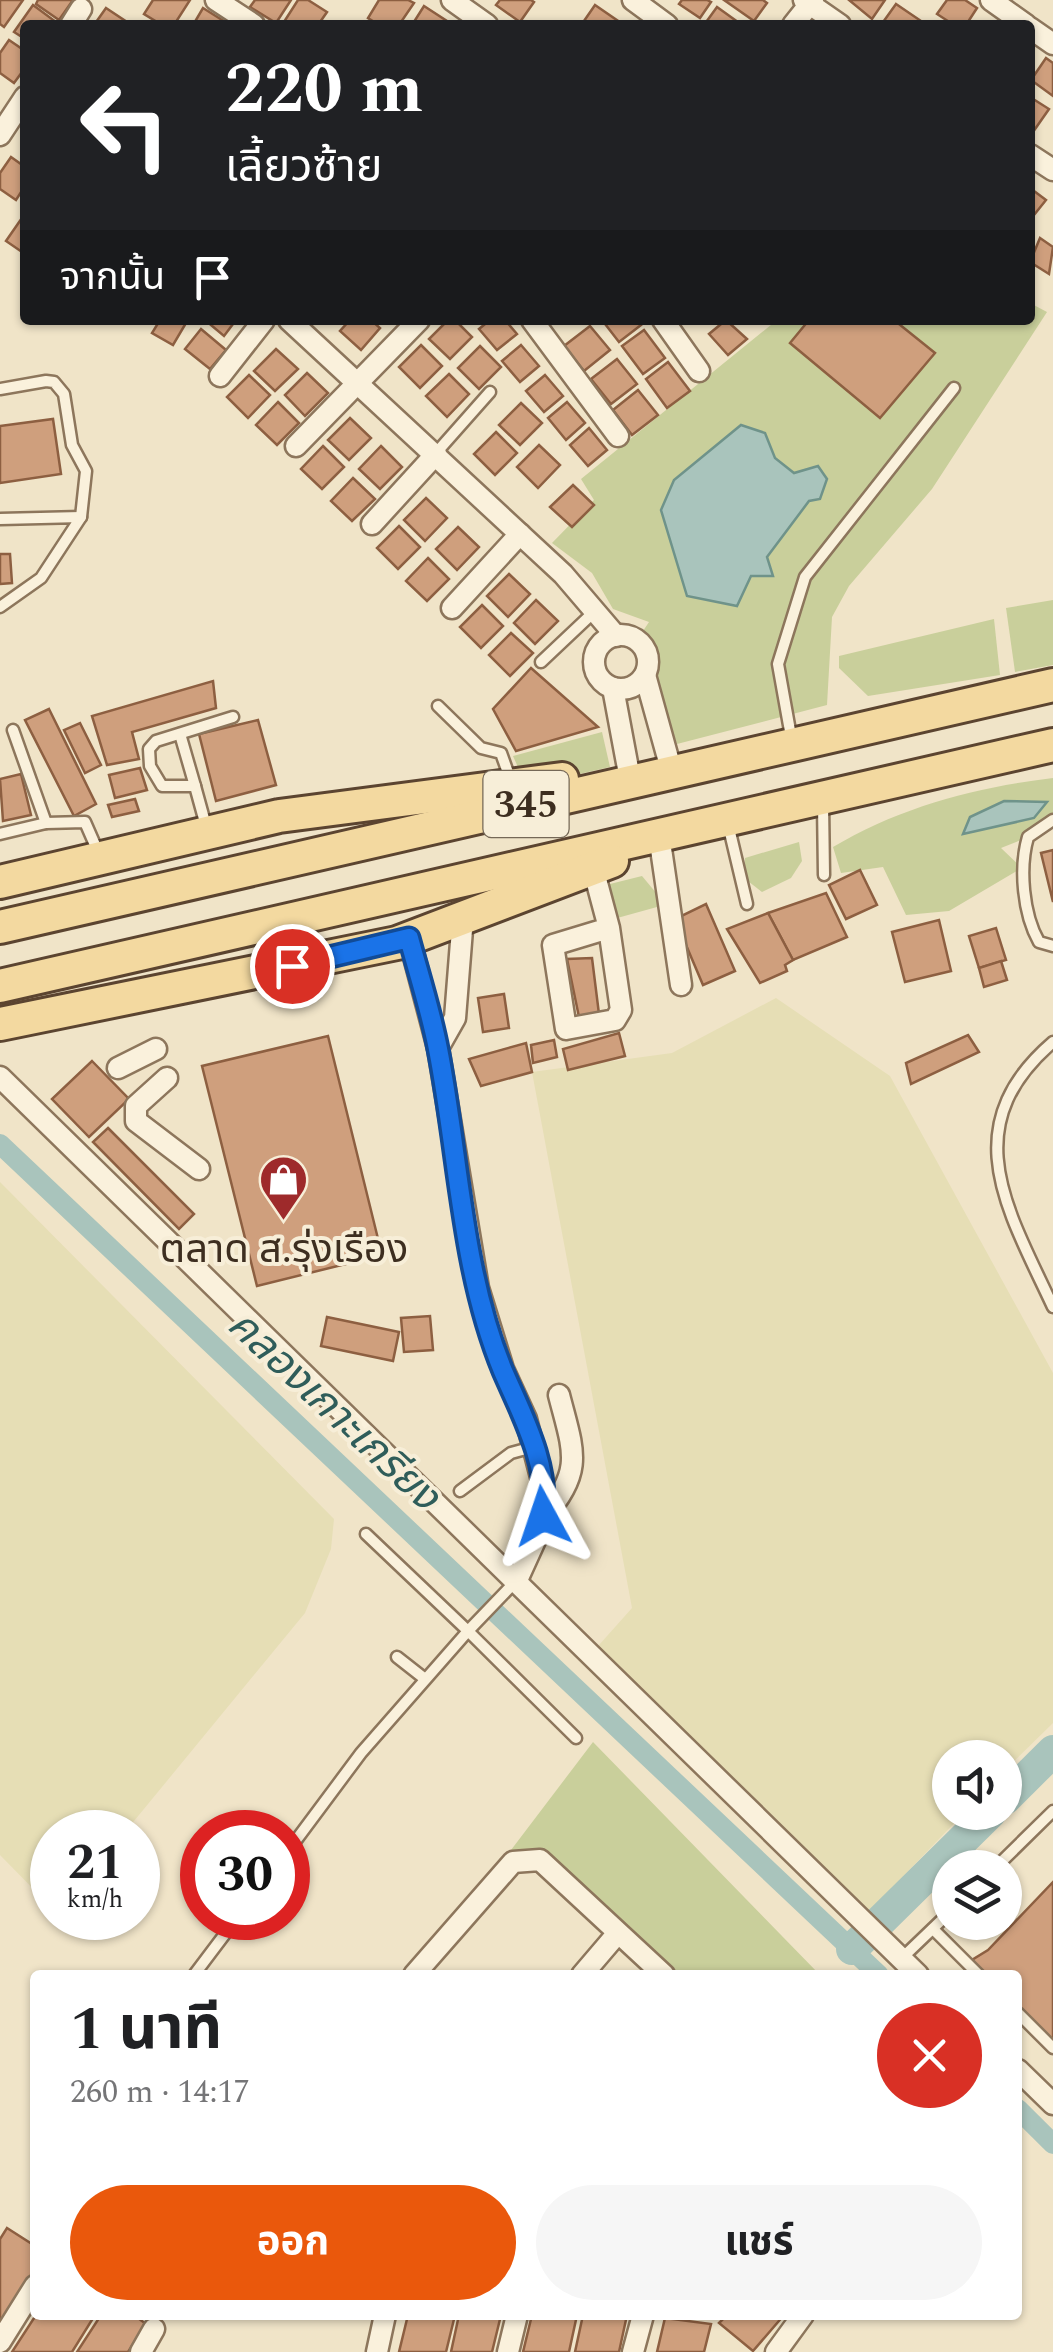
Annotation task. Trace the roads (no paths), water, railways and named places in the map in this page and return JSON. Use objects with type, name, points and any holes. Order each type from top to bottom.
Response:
[{"type":"main road","name":"345","points":[[0,927],[1053,684]]},
{"type":"main road","name":"345","points":[[0,986],[1053,746]]},
{"type":"main road","points":[[0,882],[279,816],[512,782],[580,778],[620,781]]},
{"type":"main road","points":[[279,816],[288,861]]},
{"type":"main road","points":[[0,1024],[360,952],[463,918],[694,826]]},
{"type":"main road","points":[[343,909],[360,952]]},
{"type":"street","points":[[216,0],[246,20]]},
{"type":"street","points":[[452,0],[480,20]]},
{"type":"street","points":[[633,0],[660,20]]},
{"type":"street","points":[[991,0],[1019,20]]},
{"type":"street","points":[[809,2],[833,20]]},
{"type":"street","points":[[0,135],[13,115]]},
{"type":"street","points":[[220,376],[260,325]]},
{"type":"street","points":[[294,325],[520,534],[596,610],[616,636]]},
{"type":"street","points":[[296,446],[414,325]]},
{"type":"street","points":[[536,325],[618,436]]},
{"type":"street","points":[[667,325],[699,371]]},
{"type":"street","points":[[372,524],[436,454]]},
{"type":"street","points":[[452,608],[520,534]]},
{"type":"street","points":[[645,675],[635,686],[613,688],[597,675],[594,661],[598,647],[616,636],[631,637],[643,646],[648,661],[645,675],[671,770]]},
{"type":"street","points":[[613,688],[620,781]]},
{"type":"street","points":[[660,842],[681,985]]},
{"type":"street","points":[[593,868],[609,928],[621,1010],[615,1020],[566,1029],[553,945],[609,928]]},
{"type":"street","points":[[438,1048],[455,1018],[463,918]]},
{"type":"street","points":[[409,938],[438,1048],[478,1288],[542,1481],[543,1516],[537,1540],[510,1587]]},
{"type":"street","points":[[118,1068],[156,1049]]},
{"type":"street","points":[[0,1078],[510,1587],[863,1918],[913,1970]]},
{"type":"street","points":[[167,1078],[136,1106],[136,1121],[199,1169]]},
{"type":"street","points":[[543,1516],[564,1493],[574,1464],[559,1395]]},
{"type":"street","points":[[418,1970],[513,1862],[540,1860],[658,1970]]},
{"type":"street","points":[[586,1970],[618,1934]]},
{"type":"street","points":[[1022,2074],[1053,2104]]},
{"type":"street","points":[[0,2342],[30,2294]]},
{"type":"street","points":[[376,2352],[384,2320]]},
{"type":"street","points":[[508,2352],[515,2320]]},
{"type":"street","points":[[633,2352],[642,2320]]},
{"type":"street","points":[[776,2352],[799,2320]]},
{"type":"street","points":[[141,2352],[154,2329]]},
{"type":"lane","points":[[0,389],[46,380],[54,382],[64,394],[72,445],[86,471],[80,517],[41,578],[0,607]]},
{"type":"lane","points":[[792,742],[778,664],[805,577],[954,388]]},
{"type":"lane","points":[[436,454],[490,392]]},
{"type":"lane","points":[[0,519],[80,517]]},
{"type":"lane","points":[[541,662],[596,610]]},
{"type":"lane","points":[[438,706],[481,748],[502,753],[512,782]]},
{"type":"lane","points":[[195,786],[162,786],[150,766],[150,744],[233,717]]},
{"type":"lane","points":[[13,730],[46,822]]},
{"type":"lane","points":[[180,734],[208,832]]},
{"type":"lane","points":[[823,798],[824,874]]},
{"type":"lane","points":[[727,818],[746,904]]},
{"type":"lane","points":[[1053,820],[1028,837],[1022,868],[1032,929],[1039,942],[1053,946]]},
{"type":"lane","points":[[0,834],[46,822],[86,822],[101,859]]},
{"type":"lane","points":[[1053,1042],[1016,1082],[1002,1109],[994,1142],[999,1180],[1012,1218],[1053,1307]]},
{"type":"lane","points":[[460,1491],[512,1453],[533,1447]]},
{"type":"lane","points":[[366,1534],[576,1738]]},
{"type":"lane","points":[[310,1823],[425,1679],[510,1587]]},
{"type":"lane","points":[[397,1657],[425,1679]]},
{"type":"lane","points":[[1013,1850],[1053,1811]]},
{"type":"lane","points":[[901,1959],[932,1929]]},
{"type":"lane","points":[[198,1970],[221,1940]]},
{"type":"lane","points":[[945,1940],[975,1970]]},
{"type":"lane","points":[[1022,2017],[1053,2048]]},
{"type":"water","points":[[741,425],[765,433],[775,458],[794,473],[818,466],[827,479],[820,499],[809,501],[767,557],[773,576],[751,576],[737,606],[687,596],[661,510],[674,480]]},
{"type":"water","points":[[1004,801],[1047,802],[1034,818],[963,834],[970,817]]},
{"type":"waterway","name":"คลองเกาะเกรียง","points":[[0,1144],[874,1970]]},
{"type":"waterway","points":[[1022,1782],[1053,1751]]},
{"type":"waterway","points":[[852,1949],[973,1830]]},
{"type":"waterway","name":"คลองเกาะเกรียง","points":[[1022,2113],[1053,2144]]},
{"type":"place","name":"ตลาด ส.รุ่งเรือง","points":[[284,1222]]}]
